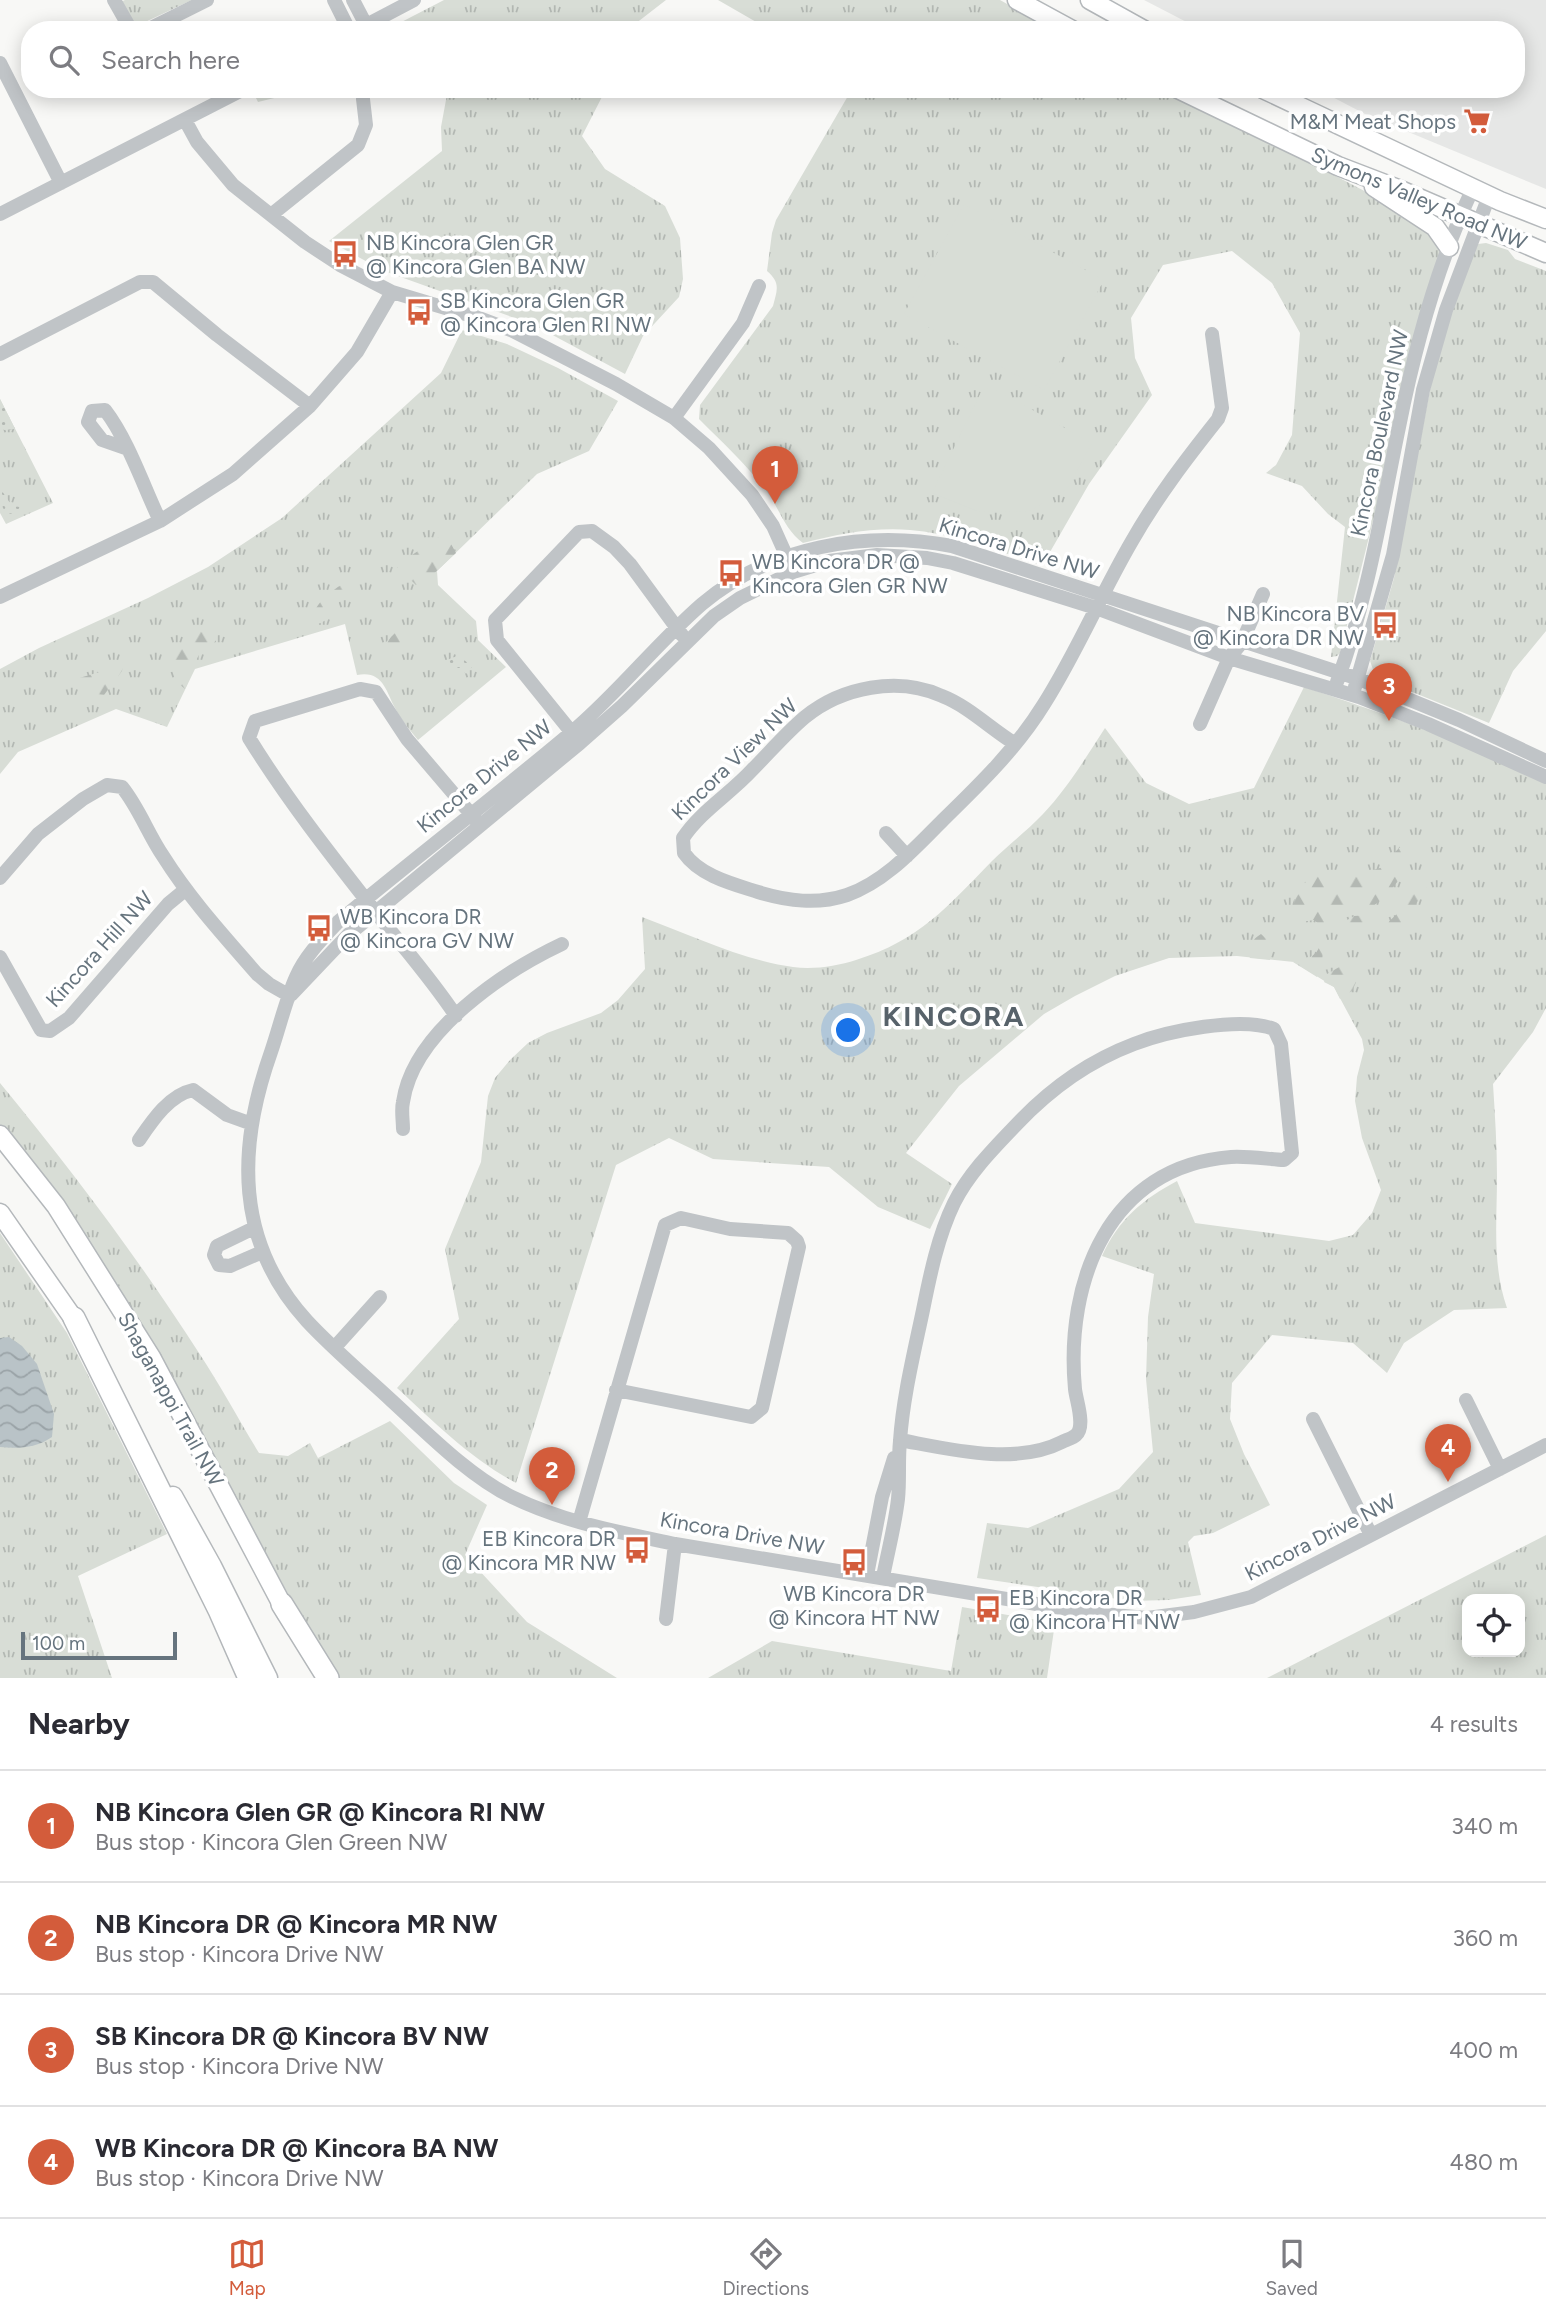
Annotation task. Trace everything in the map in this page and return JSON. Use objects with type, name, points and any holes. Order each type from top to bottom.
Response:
[{"type":"highway","points":[[74,1318],[219,1610],[249,1678]]},
{"type":"highway","points":[[282,1604],[328,1678]]},
{"type":"main road","points":[[1017,0],[1056,21]]},
{"type":"main road","points":[[1090,0],[1128,21]]},
{"type":"main road","name":"Symons Valley Road NW","points":[[1197,98],[1338,166],[1478,222],[1546,253]]},
{"type":"main road","name":"Symons Valley Road NW","points":[[1282,98],[1481,192],[1546,219]]},
{"type":"main road","points":[[1338,166],[1435,227],[1449,247]]},
{"type":"main road","name":"Shaganappi Trail NW","points":[[0,1135],[56,1206],[151,1357],[282,1604],[317,1678]]},
{"type":"main road","points":[[0,1213],[74,1318],[212,1566],[268,1678]]},
{"type":"street","points":[[114,0],[126,21]]},
{"type":"street","points":[[166,21],[207,0]]},
{"type":"street","points":[[334,0],[344,21]]},
{"type":"street","points":[[353,0],[359,21]]},
{"type":"street","points":[[373,21],[414,0]]},
{"type":"street","points":[[0,64],[61,183]]},
{"type":"street","points":[[0,214],[227,98]]},
{"type":"street","points":[[271,215],[358,145],[366,125],[363,99]]},
{"type":"street","points":[[185,120],[197,142],[233,184],[305,242],[340,265],[392,292],[479,317],[513,331],[674,418],[709,448],[752,495],[773,526],[793,572]]},
{"type":"street","name":"Kincora Boulevard NW","points":[[1334,690],[1357,625],[1369,578],[1415,353],[1460,215],[1481,192]]},
{"type":"street","name":"Kincora Boulevard NW","points":[[1352,695],[1359,679],[1393,555],[1423,390],[1446,310],[1478,222],[1481,192]]},
{"type":"street","points":[[0,354],[140,282],[153,282],[310,406]]},
{"type":"street","points":[[674,418],[743,323],[758,286]]},
{"type":"street","points":[[0,597],[160,521],[233,474],[310,406],[357,352],[392,292]]},
{"type":"street","name":"Kincora View NW","points":[[1014,743],[943,695],[899,685],[880,686],[853,693],[834,699],[806,716],[743,780],[696,821],[682,838],[682,846],[688,858],[705,871],[732,884],[800,901],[828,899],[856,891],[880,877],[906,856],[994,770],[1043,706],[1133,540],[1164,491],[1218,419],[1222,408],[1212,334]]},
{"type":"street","points":[[125,448],[160,521]]},
{"type":"street","points":[[576,737],[497,640],[495,620],[579,532],[592,531],[614,547],[687,640]]},
{"type":"street","name":"Kincora Drive NW","points":[[576,737],[676,629],[702,604],[726,587],[786,556],[847,541],[900,539],[952,546],[1100,601],[1229,658],[1352,695],[1429,724],[1546,777]]},
{"type":"street","name":"Kincora Drive NW","points":[[1546,761],[1459,720],[1359,679],[1100,601],[953,563],[927,558],[877,555],[829,561],[793,572],[740,598],[714,616],[622,706],[576,737],[370,905],[348,935],[290,996],[265,1069],[252,1124],[247,1172],[254,1228],[262,1252],[285,1291],[307,1320],[406,1414],[470,1469],[510,1496],[579,1522],[675,1544],[1091,1614],[1147,1618],[1194,1612],[1251,1597],[1546,1446]]},
{"type":"street","points":[[1200,724],[1229,658],[1242,642],[1263,594]]},
{"type":"street","points":[[456,1016],[436,985],[370,905],[277,784],[249,738],[255,721],[360,689],[376,692],[407,739],[475,820]]},
{"type":"street","name":"Kincora Hill NW","points":[[0,878],[38,834],[83,799],[107,785],[122,787],[185,890],[257,974],[290,996]]},
{"type":"street","points":[[886,833],[906,856]]},
{"type":"street","name":"Kincora Hill NW","points":[[0,957],[41,1030],[50,1031],[69,1018],[168,904],[185,890]]},
{"type":"street","points":[[403,1129],[402,1102],[413,1069],[435,1037],[456,1016],[518,968],[562,944]]},
{"type":"street","points":[[883,1577],[898,1498],[900,1440],[912,1360],[930,1274],[954,1203],[964,1186],[1035,1106],[1070,1078],[1104,1056],[1171,1032],[1249,1025],[1274,1029],[1281,1044],[1292,1153],[1284,1160],[1231,1157],[1189,1166],[1165,1175],[1133,1196],[1111,1223],[1093,1253],[1078,1310],[1074,1345],[1074,1388],[1080,1427],[1077,1435],[1051,1448],[1006,1454],[973,1453],[900,1440]]},
{"type":"street","points":[[139,1140],[152,1121],[181,1093],[192,1090],[227,1115],[252,1124]]},
{"type":"street","points":[[579,1522],[616,1390],[665,1225],[681,1217],[730,1230],[788,1233],[797,1241],[799,1247],[762,1408],[751,1417],[616,1390]]},
{"type":"street","points":[[254,1228],[217,1246],[214,1255],[219,1265],[230,1266],[262,1252]]},
{"type":"street","points":[[335,1347],[380,1297]]},
{"type":"street","points":[[1466,1400],[1500,1469]]},
{"type":"street","points":[[1312,1419],[1371,1535]]},
{"type":"street","points":[[867,1575],[882,1497],[900,1440]]},
{"type":"street","points":[[666,1619],[675,1544]]},
{"type":"shaded area","points":[[1144,0],[1546,0],[1546,189],[1365,114],[1334,98],[1525,98],[1525,21],[1185,21]]},
{"type":"green space","points":[[192,0],[147,21],[130,20],[120,2]]},
{"type":"green space","points":[[444,0],[666,0],[639,21],[403,21]]},
{"type":"green space","points":[[718,0],[1000,0],[1038,21],[754,21]]},
{"type":"green space","points":[[256,98],[274,98],[258,102]]},
{"type":"green space","points":[[446,98],[601,98],[582,136],[605,169],[665,206],[680,238],[683,279],[679,297],[643,336],[625,374],[534,325],[384,271],[329,241],[442,151],[441,127]]},
{"type":"green space","points":[[847,98],[1174,98],[1311,163],[1393,206],[1426,227],[1440,248],[1439,257],[1340,653],[1331,657],[1345,527],[1328,514],[1302,486],[1266,473],[1276,465],[1292,435],[1300,333],[1272,283],[1232,251],[1163,265],[1131,318],[1135,358],[1152,395],[1089,484],[1042,566],[944,535],[910,530],[870,530],[803,543],[783,520],[760,483],[699,419],[700,405],[773,306],[776,283],[767,271],[776,220]]},
{"type":"green space","points":[[964,204],[1104,280],[1044,390],[904,314]]},
{"type":"green space","points":[[1486,243],[1508,250],[1515,259],[1546,271],[1546,631],[1513,671],[1489,723],[1380,679],[1375,675],[1370,661],[1394,578],[1436,358],[1469,253],[1478,244]]},
{"type":"green space","points":[[462,330],[507,344],[618,401],[589,451],[537,474],[437,571],[438,585],[476,621],[478,640],[506,667],[418,740],[400,717],[382,683],[373,676],[357,675],[345,624],[195,669],[167,727],[116,709],[18,752],[0,774],[0,669],[208,567],[282,518],[441,373]]},
{"type":"green space","points":[[991,387],[1092,443],[1067,489],[1028,512],[977,511],[932,493],[982,390]]},
{"type":"green space","points":[[0,399],[53,503],[6,524],[0,513]]},
{"type":"green space","points":[[0,399],[15,429],[1,428]]},
{"type":"green space","points":[[2,491],[12,506],[20,507],[18,513],[7,514],[2,503]]},
{"type":"green space","points":[[439,537],[448,538],[456,553],[426,581],[416,585],[409,578],[410,566],[397,568],[397,565]]},
{"type":"green space","points":[[351,579],[352,582],[331,615],[323,622],[312,625],[319,603]]},
{"type":"green space","points":[[209,626],[216,626],[216,640],[199,654],[185,689],[178,683],[168,661],[183,642]]},
{"type":"green space","points":[[397,631],[406,632],[401,637],[397,655],[384,653],[382,646]]},
{"type":"green space","points":[[462,658],[472,667],[466,674],[461,668],[448,668],[447,660]]},
{"type":"green space","points":[[123,665],[122,671],[104,695],[88,692],[75,684],[76,679]]},
{"type":"green space","points":[[1304,687],[1427,731],[1546,784],[1546,1008],[1533,1032],[1493,1084],[1497,1154],[1497,1260],[1507,1308],[1454,1310],[1404,1343],[1387,1373],[1353,1343],[1272,1335],[1232,1383],[1230,1419],[1270,1505],[1213,1533],[1194,1536],[1188,1542],[1201,1595],[1168,1600],[1131,1601],[977,1578],[987,1523],[1028,1528],[1119,1489],[1153,1452],[1146,1379],[1148,1317],[1154,1274],[1102,1256],[1108,1243],[1133,1212],[1153,1195],[1177,1181],[1195,1223],[1329,1241],[1353,1235],[1372,1213],[1381,1190],[1362,1138],[1355,1101],[1357,1077],[1364,1050],[1362,1039],[1334,987],[1294,962],[1237,956],[1169,958],[1115,976],[1044,1014],[959,1086],[906,1153],[952,1184],[930,1229],[878,1207],[829,1167],[713,1159],[669,1138],[616,1165],[516,1483],[468,1451],[397,1388],[459,1319],[445,1249],[481,1162],[488,1096],[495,1078],[528,1043],[601,1013],[618,1000],[645,969],[642,917],[736,953],[775,964],[817,968],[856,960],[898,943],[946,907],[1052,804],[1105,728],[1146,783],[1189,804],[1254,788]]},
{"type":"green space","points":[[1412,836],[1417,838],[1410,860],[1398,881],[1382,900],[1362,911],[1347,912],[1320,925],[1314,920],[1300,922],[1291,918],[1295,898],[1309,877],[1353,871],[1363,873],[1387,866],[1395,852]]},
{"type":"green space","points":[[1420,881],[1427,887],[1399,933],[1385,931],[1382,928],[1399,912]]},
{"type":"green space","points":[[1398,889],[1405,896],[1386,918],[1363,930],[1343,932],[1342,923],[1354,916],[1370,915],[1374,908],[1381,908]]},
{"type":"green space","points":[[1261,934],[1269,946],[1270,960],[1250,958],[1250,944]]},
{"type":"green space","points":[[1320,946],[1323,948],[1322,965],[1317,977],[1293,962],[1306,960],[1316,953]]},
{"type":"green space","points":[[1341,966],[1360,974],[1352,991],[1340,999],[1334,987],[1324,982],[1327,974]]},
{"type":"green space","points":[[0,1083],[128,1248],[207,1365],[259,1453],[288,1456],[310,1443],[318,1458],[390,1421],[454,1483],[487,1505],[465,1555],[527,1622],[617,1678],[330,1678],[295,1606],[141,1324],[86,1242],[0,1128]]},
{"type":"green space","points":[[0,1233],[67,1333],[167,1534],[78,1576],[112,1678],[0,1678]]},
{"type":"green space","points":[[1546,1535],[1546,1678],[1267,1678]]},
{"type":"green space","points":[[962,1607],[1055,1623],[1047,1678],[708,1678],[772,1641],[951,1671]]},
{"type":"water","points":[[9,1337],[22,1346],[37,1364],[54,1414],[52,1437],[27,1447],[0,1447],[0,1338]]},
{"type":"place","name":"M&M Meat Shops","points":[[1477,121]]},
{"type":"place","name":"NB Kincora Glen GR @ Kincora Glen BA NW","points":[[345,254]]},
{"type":"place","name":"SB Kincora Glen GR @ Kincora Glen RI NW","points":[[419,312]]},
{"type":"place","name":"NB Kincora Glen GR @ Kincora RI NW","points":[[775,504]]},
{"type":"place","name":"WB Kincora DR @ Kincora Glen GR NW","points":[[731,573]]},
{"type":"place","name":"NB Kincora BV @ Kincora DR NW","points":[[1385,625]]},
{"type":"place","name":"SB Kincora DR @ Kincora BV NW","points":[[1389,721]]},
{"type":"place","name":"WB Kincora DR @ Kincora GV NW","points":[[319,928]]},
{"type":"place","name":"WB Kincora DR @ Kincora BA NW","points":[[1448,1482]]},
{"type":"place","name":"NB Kincora DR @ Kincora MR NW","points":[[552,1505]]},
{"type":"place","name":"EB Kincora DR @ Kincora MR NW","points":[[637,1550]]},
{"type":"place","name":"WB Kincora DR @ Kincora HT NW","points":[[854,1562]]},
{"type":"place","name":"EB Kincora DR @ Kincora HT NW","points":[[988,1609]]},
{"type":"district","name":"KINCORA","points":[[954,1016]]}]
